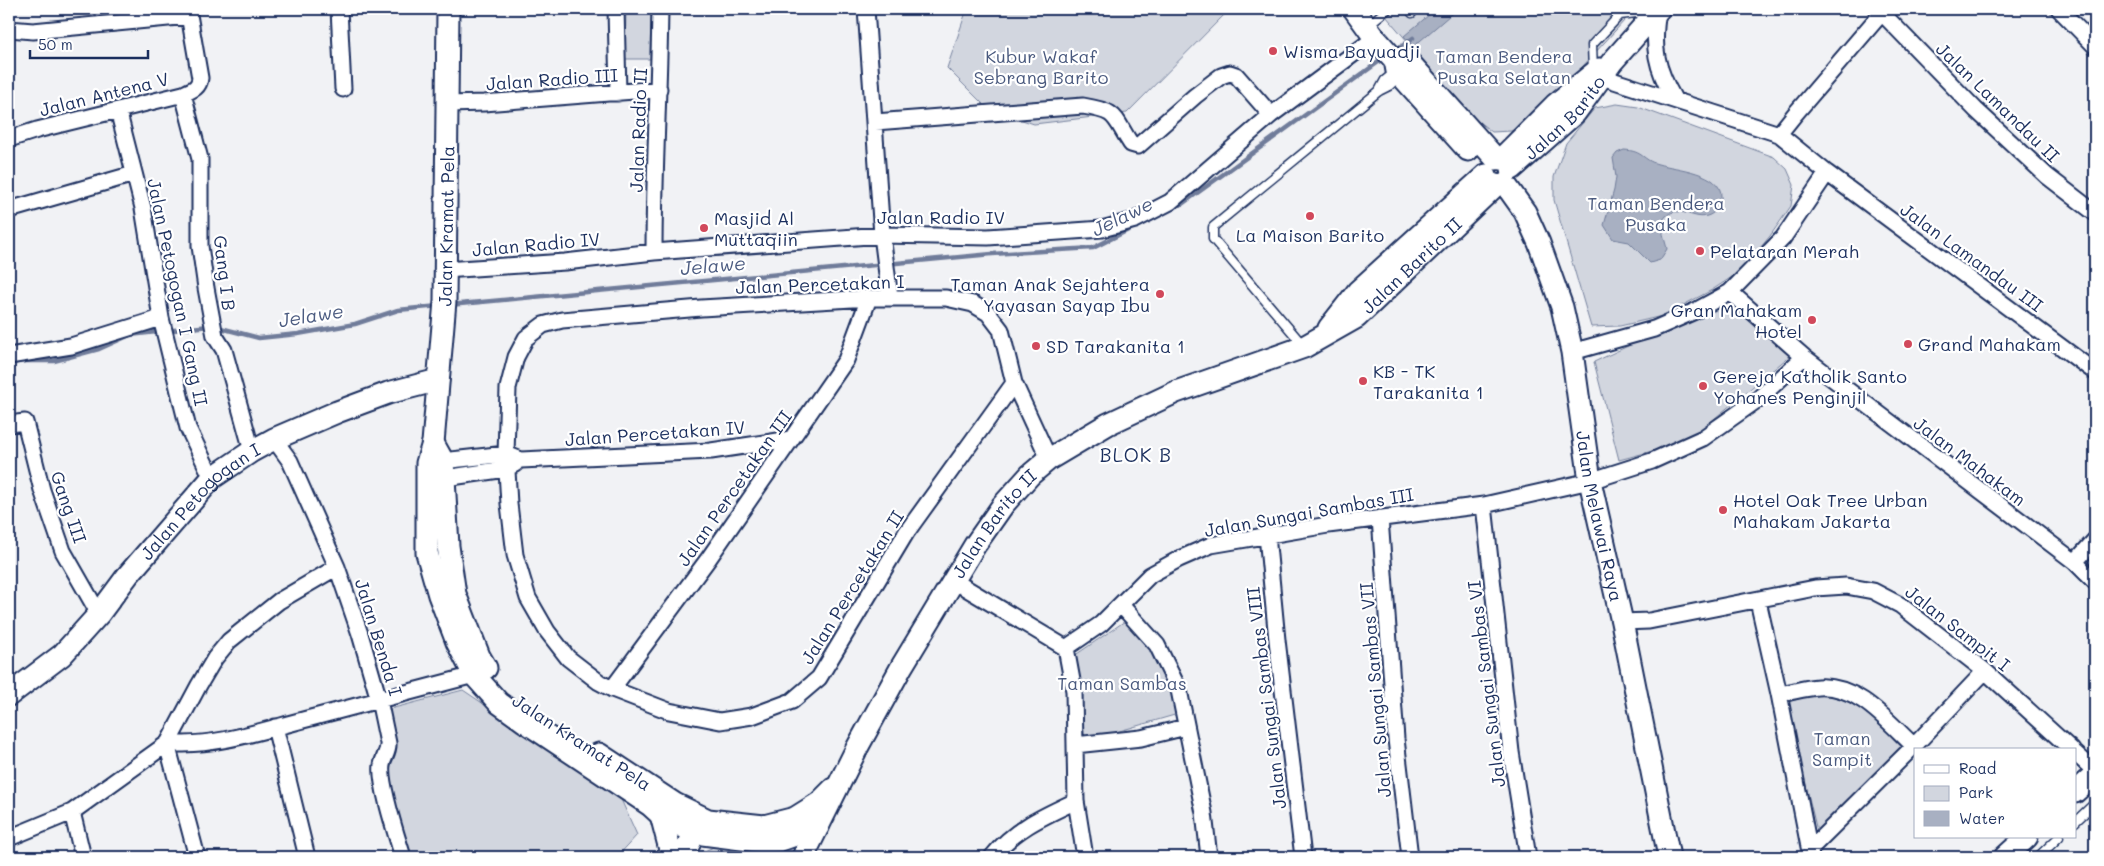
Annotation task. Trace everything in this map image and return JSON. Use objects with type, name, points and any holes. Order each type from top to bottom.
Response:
[{"type":"street","points":[[338,9],[343,89]]},
{"type":"street","name":"Jalan Kramat Pela","points":[[448,9],[444,309],[438,380],[437,461],[427,553],[439,595],[457,642],[474,675],[499,702],[518,717],[650,805],[661,815],[765,842],[775,841],[818,827]]},
{"type":"street","name":"Jalan Radio II","points":[[616,9],[618,93]]},
{"type":"street","name":"Jalan Radio II","points":[[654,252],[654,165],[659,89],[660,9]]},
{"type":"street","points":[[866,9],[883,241],[890,298]]},
{"type":"street","name":"Jalan Melawai Raya","points":[[1354,9],[1392,56],[1497,172],[1525,212],[1539,243],[1562,307],[1572,352],[1590,481],[1622,622],[1669,857]]},
{"type":"street","points":[[2059,9],[2095,46]]},
{"type":"street","points":[[1658,10],[1654,34],[1655,57],[1662,79],[1674,99]]},
{"type":"street","name":"Jalan Barito","points":[[1497,172],[1555,105],[1602,70],[1658,10]]},
{"type":"street","points":[[1779,134],[1883,10]]},
{"type":"street","name":"Jalan Lamandau II","points":[[1883,10],[1976,110],[2047,176],[2095,213]]},
{"type":"street","points":[[9,29],[33,31],[188,12]]},
{"type":"street","name":"Jalan Antena V","points":[[9,139],[37,130],[183,94],[194,89],[199,84],[200,78],[188,12]]},
{"type":"street","name":"Jalan Radio IV","points":[[444,270],[565,262],[654,252],[988,237],[1102,229],[1135,220],[1170,202],[1271,115],[1392,56]]},
{"type":"street","points":[[1572,352],[1654,329],[1695,312],[1730,292],[1783,238],[1826,173],[1779,134],[1674,99],[1602,70]]},
{"type":"street","points":[[875,122],[1082,106],[1106,110],[1114,116],[1131,144],[1138,146],[1195,96],[1221,76],[1230,73],[1236,75],[1271,115]]},
{"type":"street","name":"Jalan Radio III","points":[[448,104],[484,103],[659,89]]},
{"type":"street","name":"Gang I B","points":[[183,94],[200,159],[200,246],[215,336],[224,350],[252,451]]},
{"type":"street","name":"Jalan Petogogan I Gang II","points":[[118,110],[143,208],[163,328],[188,428],[212,478]]},
{"type":"street","name":"Jalan Barito II","points":[[803,857],[857,748],[902,666],[975,545],[1002,505],[1030,475],[1049,459],[1108,424],[1176,392],[1314,341],[1357,317],[1370,306],[1497,172]]},
{"type":"street","name":"Jalan Lamandau III","points":[[1826,173],[2095,372]]},
{"type":"street","points":[[9,210],[134,174]]},
{"type":"street","name":"Jalan Mahakam","points":[[1730,292],[1804,358],[2075,562],[2095,582]]},
{"type":"street","name":"Jalan Percetakan I","points":[[506,462],[508,388],[516,356],[526,338],[543,325],[562,320],[701,308],[869,298],[946,298],[973,304],[988,313],[1001,330],[1014,383],[1049,459]]},
{"type":"street","name":"Jalan Percetakan III","points":[[612,689],[709,558],[846,360],[869,298]]},
{"type":"street","points":[[9,356],[163,328]]},
{"type":"street","name":"Jalan Sungai Sambas III","points":[[1066,648],[1101,624],[1150,576],[1179,559],[1211,545],[1328,525],[1484,505],[1590,481],[1652,461],[1703,438],[1757,400],[1804,358]]},
{"type":"street","name":"Jalan Petogogan I","points":[[9,695],[62,654],[100,614],[128,575],[212,478],[252,451],[274,439],[379,396],[438,380]]},
{"type":"street","name":"Jalan Percetakan II","points":[[506,462],[515,555],[528,598],[547,631],[568,658],[599,682],[612,689],[669,711],[720,721],[752,716],[792,701],[818,678],[906,533],[1014,383]]},
{"type":"street","name":"Gang III","points":[[9,424],[25,422],[42,490],[63,551],[100,614]]},
{"type":"street","name":"Jalan Benda I","points":[[274,439],[290,461],[337,567],[360,634],[379,700],[388,749],[382,765],[383,783],[403,857]]},
{"type":"street","name":"Jalan Percetakan IV","points":[[437,461],[506,462],[711,451],[791,439]]},
{"type":"street","name":"Jalan Kramat Pela","points":[[437,461],[454,594],[479,656],[492,677],[517,701],[651,787],[702,826]]},
{"type":"street","name":"Jalan Sungai Sambas VI","points":[[1484,505],[1511,752],[1528,857]]},
{"type":"street","name":"Jalan Sungai Sambas VII","points":[[1380,518],[1396,739],[1410,857]]},
{"type":"street","name":"Jalan Sungai Sambas VIII","points":[[1267,535],[1277,640],[1303,857]]},
{"type":"street","points":[[2075,562],[2095,540]]},
{"type":"street","points":[[9,838],[72,812],[167,743],[215,658],[229,641],[279,602],[337,567]]},
{"type":"street","points":[[954,581],[1066,648],[1074,691],[1076,801],[1085,857]]},
{"type":"street","name":"Jalan Sampit I","points":[[1622,622],[1649,621],[1758,601],[1815,588],[1846,586],[1873,591],[1900,605],[1985,670],[2070,748]]},
{"type":"street","points":[[1758,601],[1811,853]]},
{"type":"street","points":[[1121,604],[1158,646],[1179,690],[1204,813],[1209,857]]},
{"type":"street","points":[[1811,853],[1985,670]]},
{"type":"street","points":[[167,743],[201,744],[275,727],[474,675]]},
{"type":"street","points":[[1779,694],[1818,687],[1842,690],[1862,699],[1914,746]]},
{"type":"street","points":[[275,727],[307,857]]},
{"type":"street","points":[[1075,745],[1141,738],[1186,727]]},
{"type":"street","points":[[167,743],[197,857]]},
{"type":"street","points":[[2076,754],[2095,772],[2076,791]]},
{"type":"street","name":"Jalan Kramat Pela","points":[[775,841],[795,818],[818,803],[841,782]]},
{"type":"street","points":[[992,857],[1020,829],[1076,801]]},
{"type":"street","points":[[72,812],[83,857]]},
{"type":"street","points":[[661,815],[672,857]]},
{"type":"street","points":[[682,857],[702,826]]},
{"type":"street","points":[[2005,857],[2026,838]]},
{"type":"lane","points":[[1314,341],[1213,239],[1213,227],[1379,91],[1389,86],[1392,56],[1388,9]]},
{"type":"lane","points":[[2076,821],[2095,803]]},
{"type":"lane","points":[[2038,857],[2058,838]]},
{"type":"green space","points":[[626,9],[651,9],[650,59],[625,59]]},
{"type":"green space","name":"Kubur Wakaf Sebrang Barito","points":[[967,9],[1230,9],[1127,113],[1034,124],[987,108],[947,68]]},
{"type":"green space","name":"Taman Bendera Pusaka Selatan","points":[[1380,9],[1635,9],[1532,122],[1511,131],[1492,132],[1470,115]]},
{"type":"green space","name":"Taman Bendera Pusaka","points":[[1617,104],[1638,107],[1774,157],[1787,169],[1794,185],[1791,206],[1770,236],[1741,271],[1712,290],[1662,316],[1620,326],[1591,327],[1554,200],[1554,177],[1566,143],[1595,108]]},
{"type":"green space","points":[[1733,300],[1792,354],[1697,433],[1656,450],[1619,460],[1594,362],[1700,312]]},
{"type":"green space","name":"Taman Sambas","points":[[1131,617],[1169,678],[1178,714],[1085,741],[1074,656]]},
{"type":"green space","points":[[463,690],[619,795],[637,835],[617,857],[406,857],[387,782],[386,710]]},
{"type":"green space","name":"Taman Sampit","points":[[1819,692],[1858,704],[1903,747],[1818,835],[1786,703]]},
{"type":"green space","points":[[718,845],[765,851],[774,857],[696,857],[700,853]]},
{"type":"water","points":[[1436,9],[1457,9],[1413,47],[1404,36]]},
{"type":"water","points":[[1624,150],[1635,152],[1658,164],[1697,173],[1714,182],[1720,189],[1721,197],[1718,208],[1707,216],[1701,217],[1677,212],[1666,216],[1662,228],[1667,249],[1660,260],[1650,263],[1629,242],[1613,239],[1604,225],[1616,177],[1613,158],[1617,153]]},
{"type":"waterway","name":"Jelawe","points":[[1395,51],[1413,38]]},
{"type":"waterway","name":"Jelawe","points":[[1172,208],[1182,204],[1384,58]]},
{"type":"waterway","name":"Jelawe","points":[[449,305],[992,254],[1093,248],[1136,226]]},
{"type":"waterway","name":"Jelawe","points":[[217,327],[259,338],[298,334],[355,324],[398,310],[439,306]]},
{"type":"waterway","name":"Jelawe","points":[[9,364],[21,361],[54,361],[99,349],[130,335],[209,326]]},
{"type":"place","name":"Wisma Bayuadji","points":[[1273,51]]},
{"type":"place","name":"La Maison Barito","points":[[1310,216]]},
{"type":"place","name":"Masjid Al Muttaqiin","points":[[704,228]]},
{"type":"place","name":"Pelataran Merah","points":[[1700,251]]},
{"type":"place","name":"Taman Anak Sejahtera Yayasan Sayap Ibu","points":[[1160,294]]},
{"type":"place","name":"Gran Mahakam Hotel","points":[[1812,320]]},
{"type":"place","name":"Grand Mahakam","points":[[1908,344]]},
{"type":"place","name":"SD Tarakanita 1","points":[[1036,346]]},
{"type":"place","name":"KB - TK Tarakanita 1","points":[[1363,381]]},
{"type":"place","name":"Gereja Katholik Santo Yohanes Penginjil","points":[[1703,386]]},
{"type":"place","name":"Hotel Oak Tree Urban Mahakam Jakarta","points":[[1723,510]]},
{"type":"district","name":"BLOK B","points":[[1136,454]]}]
